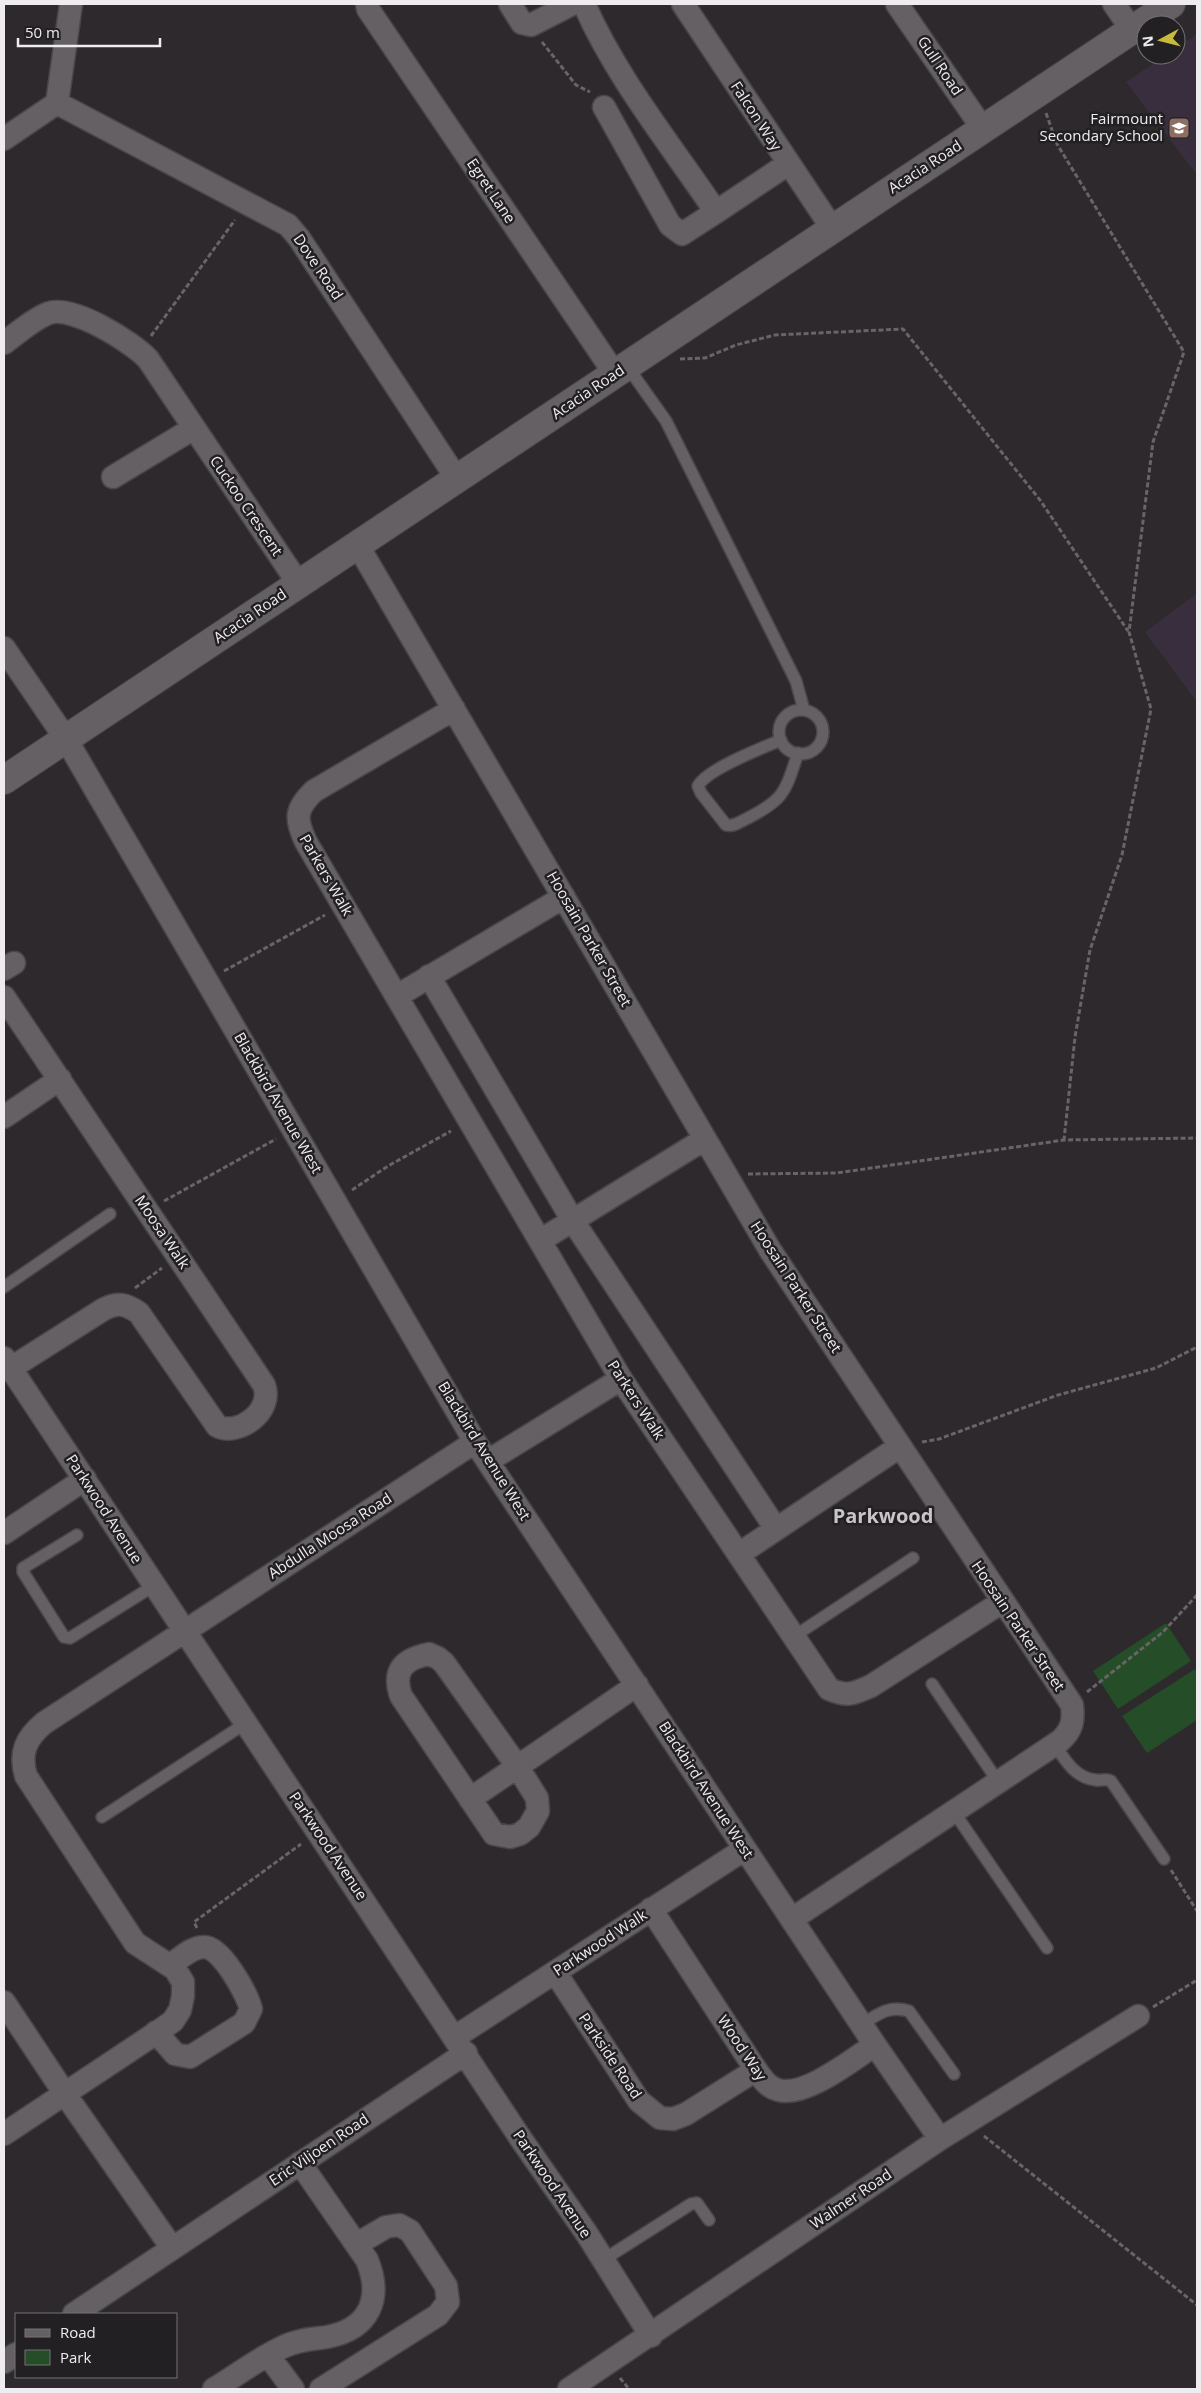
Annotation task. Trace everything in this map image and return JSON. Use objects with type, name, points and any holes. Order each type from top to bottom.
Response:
[{"type":"street","points":[[4,139],[57,103],[70,4]]},
{"type":"street","points":[[510,4],[522,23],[531,25],[573,4],[602,40],[627,82],[716,212]]},
{"type":"street","name":"Falcon Way","points":[[682,4],[832,228]]},
{"type":"street","name":"Gull Road","points":[[897,4],[983,129]]},
{"type":"street","points":[[1114,4],[1132,30]]},
{"type":"street","name":"Acacia Road","points":[[4,780],[1171,4]]},
{"type":"street","name":"Egret Lane","points":[[367,6],[621,370]]},
{"type":"street","name":"Dove Road","points":[[57,103],[288,225],[299,238],[458,479]]},
{"type":"street","points":[[604,107],[670,225],[682,234],[788,164]]},
{"type":"street","name":"Cuckoo Crescent","points":[[4,343],[50,313],[61,312],[77,315],[137,348],[148,359],[298,583]]},
{"type":"street","points":[[113,477],[194,428]]},
{"type":"street","name":"Hoosain Parker Street","points":[[358,544],[770,1250],[1072,1705],[1073,1724],[1068,1734],[1055,1745],[792,1919]]},
{"type":"street","name":"Blackbird Avenue West","points":[[4,648],[66,739],[475,1442],[875,2045],[940,2139]]},
{"type":"street","name":"Parkers Walk","points":[[454,709],[314,791],[304,800],[298,816],[299,826],[306,842],[621,1378],[829,1689],[842,1695],[856,1693],[871,1686],[1002,1602]]},
{"type":"street","points":[[397,996],[564,897]]},
{"type":"street","points":[[429,976],[572,1221],[776,1528]]},
{"type":"street","name":"Moosa Walk","points":[[4,997],[264,1385],[266,1402],[259,1414],[235,1428],[222,1429],[216,1426],[139,1313],[126,1304],[118,1303]]},
{"type":"street","points":[[4,1117],[60,1079]]},
{"type":"street","points":[[541,1240],[705,1139]]},
{"type":"street","points":[[7,1363],[118,1303]]},
{"type":"street","name":"Parkwood Avenue","points":[[7,1363],[603,2260],[651,2336]]},
{"type":"street","points":[[488,1461],[621,1378]]},
{"type":"street","name":"Abdulla Moosa Road","points":[[170,1965],[135,1943],[26,1776],[22,1758],[23,1748],[32,1733],[44,1723],[475,1442]]},
{"type":"street","points":[[739,1554],[899,1447]]},
{"type":"street","points":[[4,1533],[85,1479]]},
{"type":"street","points":[[429,1654],[438,1658],[458,1682],[517,1766],[539,1804],[534,1820],[520,1834],[510,1837],[494,1834],[401,1696],[396,1677],[406,1663],[429,1654]]},
{"type":"street","points":[[470,1798],[637,1685]]},
{"type":"street","name":"Parkwood Walk","points":[[460,2045],[555,1972],[745,1849]]},
{"type":"street","name":"Wood Way","points":[[651,1910],[756,2070],[770,2086],[779,2091],[790,2092],[818,2081],[875,2045]]},
{"type":"street","points":[[4,2134],[172,2020],[180,2010],[183,1982],[170,1965],[196,1948],[212,1948],[218,1953],[245,1992],[251,2009],[248,2018],[190,2057],[175,2054],[156,2032]]},
{"type":"street","name":"Parkside Road","points":[[555,1972],[639,2101],[660,2118],[672,2119],[686,2114],[756,2070]]},
{"type":"street","points":[[4,2002],[65,2094],[172,2248]]},
{"type":"street","name":"Walmer Road","points":[[569,2389],[651,2336],[940,2139],[1138,2016]]},
{"type":"street","name":"Eric Viljoen Road","points":[[75,2313],[300,2163],[460,2045]]},
{"type":"street","points":[[214,2389],[268,2355],[290,2344],[355,2327],[365,2318],[374,2298],[372,2273],[367,2260],[300,2163]]},
{"type":"street","points":[[321,2389],[438,2314],[448,2302],[446,2286],[410,2232],[399,2225],[386,2227],[357,2244]]},
{"type":"street","points":[[4,2362],[15,2355]]},
{"type":"street","points":[[268,2355],[293,2389]]},
{"type":"lane","points":[[621,370],[666,422],[796,681],[804,710]]},
{"type":"lane","points":[[796,710],[804,710],[817,717],[823,731],[818,745],[805,753],[798,754],[791,751],[781,740],[779,733],[784,718],[796,710]]},
{"type":"lane","points":[[781,740],[731,762],[701,780],[698,786],[701,793],[726,825],[733,825],[768,808],[781,797],[798,754]]},
{"type":"lane","points":[[4,1287],[110,1214]]},
{"type":"lane","points":[[77,1535],[23,1568],[23,1572],[66,1639],[155,1585]]},
{"type":"lane","points":[[793,1637],[913,1558]]},
{"type":"lane","points":[[932,1684],[999,1783]]},
{"type":"lane","points":[[102,1817],[246,1723]]},
{"type":"lane","points":[[1055,1745],[1075,1772],[1096,1780],[1107,1779],[1111,1781],[1164,1859]]},
{"type":"lane","points":[[954,1812],[1047,1948]]},
{"type":"lane","points":[[862,2025],[885,2010],[899,2008],[909,2011],[954,2074]]},
{"type":"lane","points":[[603,2260],[691,2204],[697,2203],[709,2220]]},
{"type":"path","points":[[531,25],[550,54],[576,85],[594,93],[604,107]]},
{"type":"path","points":[[1038,92],[1057,144],[1184,352],[1154,442],[1129,632]]},
{"type":"path","points":[[137,348],[155,334],[241,212]]},
{"type":"path","points":[[674,360],[705,358],[736,345],[775,335],[903,329],[1040,500],[1129,632],[1151,708],[1122,854],[1090,950],[1075,1037],[1064,1140]]},
{"type":"path","points":[[219,974],[326,914]]},
{"type":"path","points":[[347,1193],[388,1166],[470,1120]]},
{"type":"path","points":[[147,1210],[283,1135]]},
{"type":"path","points":[[727,1176],[758,1173],[836,1173],[1064,1140],[1197,1138]]},
{"type":"path","points":[[118,1303],[126,1294],[178,1256]]},
{"type":"path","points":[[899,1447],[939,1439],[1058,1395],[1156,1368],[1197,1347]]},
{"type":"path","points":[[1072,1705],[1163,1632],[1197,1596]]},
{"type":"path","points":[[204,1947],[194,1922],[307,1839]]},
{"type":"path","points":[[1164,1859],[1197,1911]]},
{"type":"path","points":[[1138,2016],[1197,1980]]},
{"type":"path","points":[[982,2134],[1197,2305]]},
{"type":"shaded area","name":"Fairmount Secondary School","points":[[1197,34],[1197,175],[1126,82],[1151,65],[1186,65],[1186,41]]},
{"type":"shaded area","points":[[1197,593],[1197,702],[1145,632]]},
{"type":"green space","points":[[1166,1623],[1191,1661],[1118,1709],[1093,1671]]},
{"type":"green space","points":[[1195,1669],[1197,1673],[1197,1720],[1147,1753],[1122,1716]]},
{"type":"place","name":"Fairmount Secondary School","points":[[1179,128]]},
{"type":"district","name":"Parkwood","points":[[883,1516]]}]
